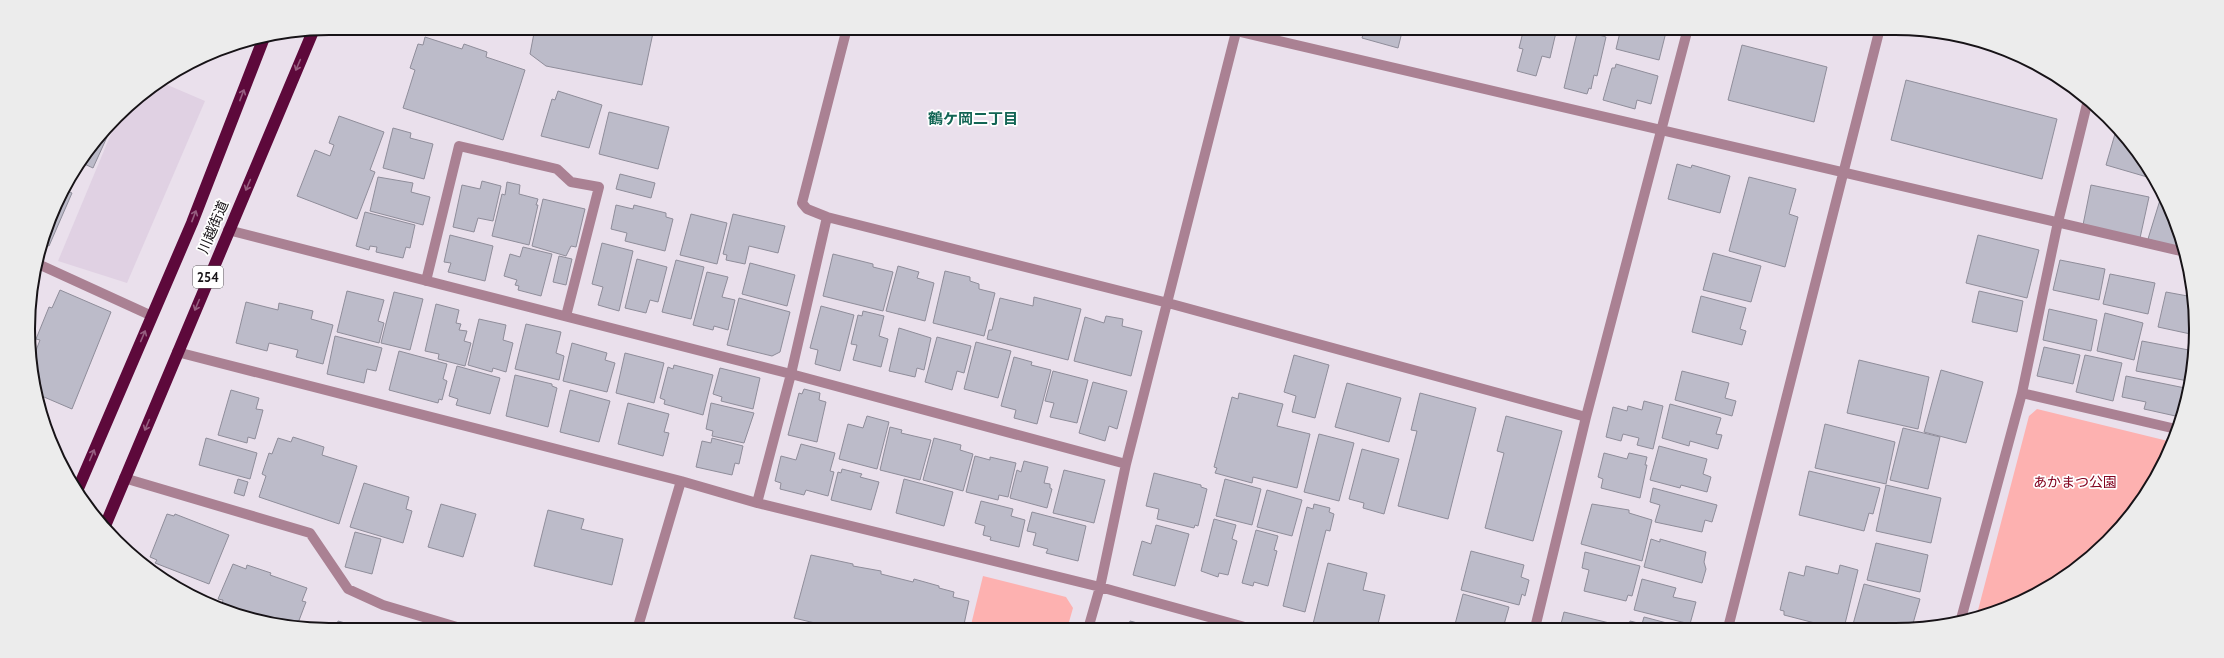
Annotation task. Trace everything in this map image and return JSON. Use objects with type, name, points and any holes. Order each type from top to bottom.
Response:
[{"type":"highway","name":"川越街道","points":[[107,521],[228,230],[311,36]]},
{"type":"highway","name":"川越街道","points":[[80,484],[192,223],[262,43]]},
{"type":"street","points":[[845,35],[802,203],[807,209],[827,217],[1168,303],[1586,417]]},
{"type":"street","points":[[1090,623],[1100,587],[1126,464],[1235,35]]},
{"type":"street","points":[[1262,35],[2178,250]]},
{"type":"street","points":[[1536,623],[1586,417],[1686,35]]},
{"type":"street","points":[[1729,623],[1878,35]]},
{"type":"street","points":[[1962,615],[2022,393],[2058,222],[2087,106]]},
{"type":"street","points":[[426,281],[459,146],[558,169],[571,182],[599,187],[566,316]]},
{"type":"street","points":[[757,503],[791,374],[827,217]]},
{"type":"street","points":[[228,230],[791,374],[1126,464]]},
{"type":"street","points":[[42,266],[152,316]]},
{"type":"street","points":[[177,352],[681,481],[757,503],[1100,587],[1233,623]]},
{"type":"street","points":[[2022,393],[2172,428]]},
{"type":"street","points":[[124,478],[310,533],[348,589],[383,605],[443,623]]},
{"type":"street","points":[[639,623],[681,481]]},
{"type":"shaded area","points":[[167,85],[205,101],[127,283],[58,261],[113,130],[135,108]]},
{"type":"green space","name":"あかまつ公園","points":[[2037,409],[2167,441],[2150,476],[2128,508],[2103,537],[2089,550],[2042,584],[2008,601],[1978,611],[2029,416]]},
{"type":"green space","points":[[983,576],[1066,597],[1073,608],[1069,623],[971,623]]},
{"type":"building","points":[[534,35],[653,35],[642,85],[546,66],[530,54]]},
{"type":"building","points":[[1363,35],[1401,35],[1398,48],[1362,38]]},
{"type":"building","points":[[1522,35],[1555,35],[1550,58],[1542,56],[1536,76],[1517,71],[1523,49],[1519,48]]},
{"type":"building","points":[[1577,35],[1599,35],[1606,37],[1597,76],[1594,75],[1591,89],[1589,88],[1587,94],[1564,88]]},
{"type":"building","points":[[1619,35],[1665,35],[1659,60],[1616,49]]},
{"type":"building","points":[[425,37],[462,49],[464,44],[487,52],[486,57],[525,70],[503,140],[403,108],[415,70],[410,68],[418,44],[423,45]]},
{"type":"building","points":[[1742,45],[1827,67],[1814,122],[1728,100]]},
{"type":"building","points":[[1616,64],[1658,76],[1651,104],[1637,100],[1635,109],[1603,100],[1612,68],[1615,68]]},
{"type":"building","points":[[1906,80],[2057,119],[2042,179],[1891,140]]},
{"type":"building","points":[[558,91],[602,105],[589,148],[541,136],[552,99],[555,100]]},
{"type":"building","points":[[609,112],[669,127],[658,169],[599,154]]},
{"type":"building","points":[[339,116],[384,132],[370,170],[375,172],[357,219],[297,196],[315,150],[330,156],[334,145],[329,143]]},
{"type":"building","points":[[393,128],[411,133],[410,138],[433,144],[424,179],[383,168]]},
{"type":"building","points":[[2115,134],[2146,177],[2106,165]]},
{"type":"building","points":[[107,137],[107,137],[93,168],[86,165]]},
{"type":"building","points":[[1677,164],[1691,168],[1692,165],[1730,176],[1720,213],[1668,199]]},
{"type":"building","points":[[620,174],[655,183],[651,198],[616,189]]},
{"type":"building","points":[[378,177],[413,183],[411,192],[430,197],[423,225],[370,211]]},
{"type":"building","points":[[1749,177],[1796,189],[1789,214],[1798,217],[1785,267],[1729,251]]},
{"type":"building","points":[[482,181],[501,186],[493,221],[478,218],[474,232],[453,227],[462,185],[480,189]]},
{"type":"building","points":[[507,182],[520,185],[519,194],[538,199],[529,245],[492,236],[502,194],[505,195]]},
{"type":"building","points":[[2091,185],[2149,197],[2140,238],[2083,225]]},
{"type":"building","points":[[69,192],[72,193],[49,246],[47,245],[57,216]]},
{"type":"building","points":[[543,199],[585,209],[576,247],[571,246],[566,256],[532,246]]},
{"type":"building","points":[[2160,201],[2167,216],[2177,248],[2148,239]]},
{"type":"building","points":[[616,205],[633,209],[634,205],[666,213],[666,217],[673,219],[665,251],[625,241],[627,233],[611,229]]},
{"type":"building","points":[[365,212],[415,225],[410,248],[406,247],[403,258],[376,252],[377,247],[370,246],[369,250],[356,246]]},
{"type":"building","points":[[691,214],[727,223],[717,264],[680,255]]},
{"type":"building","points":[[733,214],[785,226],[778,253],[749,246],[745,264],[726,260],[727,255],[723,254]]},
{"type":"building","points":[[450,235],[493,246],[485,281],[448,272],[451,263],[444,262]]},
{"type":"building","points":[[1978,235],[2039,250],[2027,298],[1966,283]]},
{"type":"building","points":[[602,243],[633,251],[619,311],[598,305],[603,287],[592,284]]},
{"type":"building","points":[[523,247],[552,254],[541,296],[518,290],[519,286],[515,285],[517,280],[504,276],[510,254],[520,257]]},
{"type":"building","points":[[1713,253],[1761,266],[1751,302],[1703,290]]},
{"type":"building","points":[[833,254],[873,264],[873,267],[893,272],[883,311],[823,296]]},
{"type":"building","points":[[559,256],[572,259],[566,285],[553,282]]},
{"type":"building","points":[[637,259],[667,267],[658,302],[650,300],[646,313],[625,308]]},
{"type":"building","points":[[676,260],[704,267],[691,319],[662,312]]},
{"type":"building","points":[[2060,260],[2105,269],[2099,300],[2053,290]]},
{"type":"building","points":[[750,263],[795,275],[787,306],[742,294]]},
{"type":"building","points":[[898,266],[919,272],[917,278],[934,283],[925,321],[886,311]]},
{"type":"building","points":[[945,271],[970,277],[970,281],[979,284],[979,289],[995,293],[984,336],[933,323]]},
{"type":"building","points":[[707,272],[728,277],[722,297],[735,300],[728,330],[714,326],[713,330],[693,325]]},
{"type":"building","points":[[2110,274],[2155,283],[2148,314],[2103,304]]},
{"type":"building","points":[[60,290],[111,312],[72,409],[43,397],[41,386],[36,350],[40,340],[36,339],[49,307],[52,308]]},
{"type":"building","points":[[347,291],[384,300],[378,321],[384,323],[379,343],[337,332]]},
{"type":"building","points":[[1979,291],[2023,301],[2017,332],[1972,322]]},
{"type":"building","points":[[394,292],[423,299],[410,350],[381,343]]},
{"type":"building","points":[[2166,292],[2187,296],[2189,334],[2158,327]]},
{"type":"building","points":[[1701,296],[1746,308],[1740,329],[1746,331],[1742,345],[1692,332]]},
{"type":"building","points":[[1034,297],[1081,309],[1068,360],[987,339],[989,330],[992,330],[1000,298],[1033,306]]},
{"type":"building","points":[[739,298],[790,312],[780,352],[772,356],[727,345]]},
{"type":"building","points":[[246,302],[278,310],[279,303],[313,311],[311,319],[333,325],[323,364],[296,357],[298,350],[269,343],[267,351],[236,343]]},
{"type":"building","points":[[436,304],[459,310],[456,323],[461,324],[459,330],[467,331],[464,341],[471,343],[465,366],[438,359],[439,354],[425,351]]},
{"type":"building","points":[[821,306],[854,315],[840,371],[815,364],[818,350],[810,348]]},
{"type":"building","points":[[2049,309],[2097,320],[2091,351],[2043,340]]},
{"type":"building","points":[[863,311],[884,316],[879,336],[888,339],[881,367],[853,360],[857,345],[851,344],[858,315],[862,316]]},
{"type":"building","points":[[2105,313],[2143,323],[2134,360],[2097,351]]},
{"type":"building","points":[[1106,316],[1123,319],[1122,326],[1142,331],[1131,376],[1074,361],[1085,317],[1104,323]]},
{"type":"building","points":[[479,319],[506,325],[503,340],[513,343],[506,372],[493,368],[492,372],[468,365]]},
{"type":"building","points":[[526,324],[561,332],[556,353],[564,356],[559,380],[515,369]]},
{"type":"building","points":[[899,328],[931,338],[924,370],[917,368],[915,377],[889,371]]},
{"type":"building","points":[[335,336],[382,348],[376,371],[367,369],[364,383],[327,374]]},
{"type":"building","points":[[937,337],[971,346],[964,373],[957,371],[952,390],[925,382]]},
{"type":"building","points":[[2142,341],[2188,350],[2184,380],[2136,371]]},
{"type":"building","points":[[976,342],[1011,351],[998,398],[964,389]]},
{"type":"building","points":[[572,343],[607,353],[605,360],[615,363],[607,392],[563,381]]},
{"type":"building","points":[[2044,347],[2080,355],[2073,384],[2037,376]]},
{"type":"building","points":[[399,351],[447,364],[443,379],[447,381],[442,400],[439,399],[438,403],[389,390]]},
{"type":"building","points":[[625,353],[664,363],[654,403],[616,393]]},
{"type":"building","points":[[1294,355],[1329,365],[1315,418],[1292,412],[1296,396],[1284,392]]},
{"type":"building","points":[[2085,355],[2122,363],[2113,401],[2076,392]]},
{"type":"building","points":[[1014,357],[1032,362],[1031,365],[1051,370],[1037,424],[1014,418],[1016,410],[1001,406]]},
{"type":"building","points":[[1859,360],[1929,377],[1918,429],[1847,413]]},
{"type":"building","points":[[674,365],[713,375],[703,415],[664,404],[665,400],[660,398],[668,367],[673,369]]},
{"type":"building","points":[[457,366],[500,378],[490,414],[456,405],[458,399],[449,396]]},
{"type":"building","points":[[720,368],[760,378],[753,409],[721,401],[722,397],[713,394]]},
{"type":"building","points":[[1941,370],[1983,382],[1966,443],[1924,432]]},
{"type":"building","points":[[1053,371],[1088,380],[1077,423],[1050,417],[1054,403],[1045,401]]},
{"type":"building","points":[[1682,371],[1729,383],[1725,398],[1736,401],[1732,416],[1675,400]]},
{"type":"building","points":[[515,375],[552,384],[552,386],[557,388],[548,427],[506,416]]},
{"type":"building","points":[[2126,376],[2183,388],[2176,416],[2144,409],[2146,402],[2122,397]]},
{"type":"building","points":[[1093,382],[1127,391],[1117,429],[1109,426],[1105,441],[1079,433]]},
{"type":"building","points":[[1347,383],[1401,398],[1389,442],[1335,427]]},
{"type":"building","points":[[804,389],[820,393],[819,400],[826,402],[817,442],[788,435],[799,393],[802,394]]},
{"type":"building","points":[[231,390],[259,398],[256,409],[263,410],[255,439],[248,437],[247,443],[218,435]]},
{"type":"building","points":[[570,390],[610,401],[599,442],[560,432]]},
{"type":"building","points":[[1239,393],[1283,404],[1277,426],[1310,434],[1297,488],[1253,477],[1252,483],[1215,473],[1217,468],[1214,467],[1232,397],[1238,399]]},
{"type":"building","points":[[1420,393],[1476,408],[1448,519],[1398,506],[1417,431],[1411,430]]},
{"type":"building","points":[[1644,401],[1663,406],[1653,449],[1637,445],[1639,438],[1623,434],[1621,441],[1606,437],[1613,407],[1627,411],[1628,406],[1642,410]]},
{"type":"building","points":[[628,403],[669,414],[664,432],[669,433],[663,456],[618,444]]},
{"type":"building","points":[[711,403],[754,413],[744,443],[712,436],[713,431],[706,429]]},
{"type":"building","points":[[1670,404],[1721,418],[1716,434],[1722,435],[1718,449],[1690,441],[1689,446],[1662,438]]},
{"type":"building","points":[[867,416],[889,422],[877,469],[839,459],[848,424],[863,428]]},
{"type":"building","points":[[1506,416],[1562,431],[1533,541],[1485,528],[1504,453],[1497,451]]},
{"type":"building","points":[[1825,424],[1895,442],[1886,484],[1815,468]]},
{"type":"building","points":[[890,427],[902,430],[901,433],[931,440],[920,480],[880,470]]},
{"type":"building","points":[[1903,428],[1940,437],[1928,489],[1890,480]]},
{"type":"building","points":[[1319,434],[1354,443],[1339,501],[1304,492]]},
{"type":"building","points":[[293,437],[324,447],[322,455],[357,466],[339,524],[259,497],[266,476],[262,474],[269,453],[272,454],[278,438],[291,442]]},
{"type":"building","points":[[206,438],[257,453],[250,479],[199,465]]},
{"type":"building","points":[[712,438],[743,446],[739,464],[735,463],[732,475],[696,467],[702,441],[711,443]]},
{"type":"building","points":[[934,438],[961,445],[960,450],[973,454],[963,491],[923,480]]},
{"type":"building","points":[[801,444],[835,453],[830,471],[834,472],[828,496],[806,490],[804,495],[780,489],[781,483],[775,481],[781,456],[796,460]]},
{"type":"building","points":[[1659,446],[1707,459],[1703,474],[1711,477],[1707,492],[1681,485],[1680,488],[1650,480]]},
{"type":"building","points":[[1362,449],[1399,459],[1384,514],[1363,508],[1364,503],[1349,499]]},
{"type":"building","points":[[1604,453],[1627,459],[1629,453],[1647,457],[1645,465],[1647,465],[1640,498],[1601,488],[1603,479],[1598,477]]},
{"type":"building","points":[[975,456],[990,460],[990,457],[1016,463],[1008,497],[999,495],[998,500],[966,492]]},
{"type":"building","points":[[1024,461],[1048,467],[1044,483],[1050,484],[1050,488],[1052,489],[1047,508],[1010,498],[1017,470],[1021,472]]},
{"type":"building","points":[[842,469],[862,474],[860,477],[879,482],[871,510],[831,500],[838,472],[841,473]]},
{"type":"building","points":[[1064,470],[1105,480],[1094,523],[1053,513]]},
{"type":"building","points":[[1809,471],[1880,488],[1873,514],[1869,513],[1864,531],[1799,515]]},
{"type":"building","points":[[1154,473],[1201,485],[1201,487],[1207,489],[1198,526],[1195,525],[1194,528],[1157,519],[1159,509],[1146,506]]},
{"type":"building","points":[[238,479],[248,482],[244,496],[234,493]]},
{"type":"building","points":[[904,479],[953,492],[944,526],[896,513]]},
{"type":"building","points":[[1225,479],[1261,489],[1252,525],[1216,516]]},
{"type":"building","points":[[364,483],[409,497],[406,509],[412,511],[403,543],[350,527]]},
{"type":"building","points":[[1886,485],[1941,498],[1931,543],[1876,531]]},
{"type":"building","points":[[1653,488],[1717,505],[1712,522],[1705,520],[1702,532],[1655,522],[1660,505],[1650,502]]},
{"type":"building","points":[[1267,490],[1302,500],[1292,536],[1257,527]]},
{"type":"building","points":[[981,501],[1013,509],[1011,516],[1025,520],[1019,547],[990,540],[991,537],[983,535],[985,526],[975,523]]},
{"type":"building","points":[[441,504],[476,514],[463,557],[428,547]]},
{"type":"building","points":[[1314,504],[1330,508],[1329,512],[1334,514],[1330,531],[1326,530],[1305,612],[1283,606],[1307,507],[1313,509]]},
{"type":"building","points":[[1592,504],[1629,510],[1629,513],[1652,520],[1642,561],[1581,544]]},
{"type":"building","points":[[548,510],[584,519],[581,529],[623,539],[612,585],[534,566]]},
{"type":"building","points":[[1032,512],[1086,526],[1078,561],[1046,553],[1048,549],[1033,545],[1036,533],[1027,531]]},
{"type":"building","points":[[167,514],[174,516],[175,514],[229,535],[209,584],[155,563],[157,560],[150,557]]},
{"type":"building","points":[[1214,519],[1236,525],[1232,539],[1237,541],[1228,575],[1219,573],[1218,577],[1201,571]]},
{"type":"building","points":[[1156,525],[1189,534],[1175,586],[1133,575],[1142,541],[1151,544]]},
{"type":"building","points":[[1256,530],[1278,536],[1274,550],[1277,551],[1268,586],[1254,582],[1253,586],[1242,583]]},
{"type":"building","points":[[355,532],[381,539],[372,574],[345,567]]},
{"type":"building","points":[[1651,539],[1660,542],[1660,539],[1706,552],[1704,562],[1706,569],[1702,583],[1644,567]]},
{"type":"building","points":[[1876,543],[1928,555],[1920,592],[1867,580]]},
{"type":"building","points":[[1471,551],[1524,565],[1521,577],[1529,580],[1525,596],[1522,594],[1519,605],[1461,590]]},
{"type":"building","points":[[1585,552],[1640,566],[1632,596],[1628,595],[1626,601],[1584,591],[1589,570],[1582,568]]},
{"type":"building","points":[[811,555],[853,564],[853,566],[881,571],[881,574],[913,582],[914,579],[939,586],[939,588],[954,592],[953,597],[969,601],[964,623],[815,623],[794,618]]},
{"type":"building","points":[[1328,563],[1367,573],[1363,590],[1385,595],[1378,623],[1313,623]]},
{"type":"building","points":[[233,564],[246,569],[247,565],[307,588],[302,601],[306,602],[299,621],[253,613],[222,603],[223,600],[218,599]]},
{"type":"building","points":[[1840,565],[1858,570],[1845,623],[1815,623],[1784,615],[1784,611],[1780,610],[1789,572],[1804,576],[1806,566],[1838,574]]},
{"type":"building","points":[[1642,579],[1676,588],[1673,597],[1696,602],[1690,623],[1634,610]]},
{"type":"building","points":[[1864,584],[1920,599],[1913,622],[1853,623]]},
{"type":"building","points":[[1463,594],[1509,607],[1504,623],[1455,623]]},
{"type":"building","points":[[1564,612],[1609,623],[1561,623]]},
{"type":"building","points":[[1644,617],[1667,623],[1642,623]]},
{"type":"district","name":"鶴ケ岡二丁目","points":[[973,119]]}]
